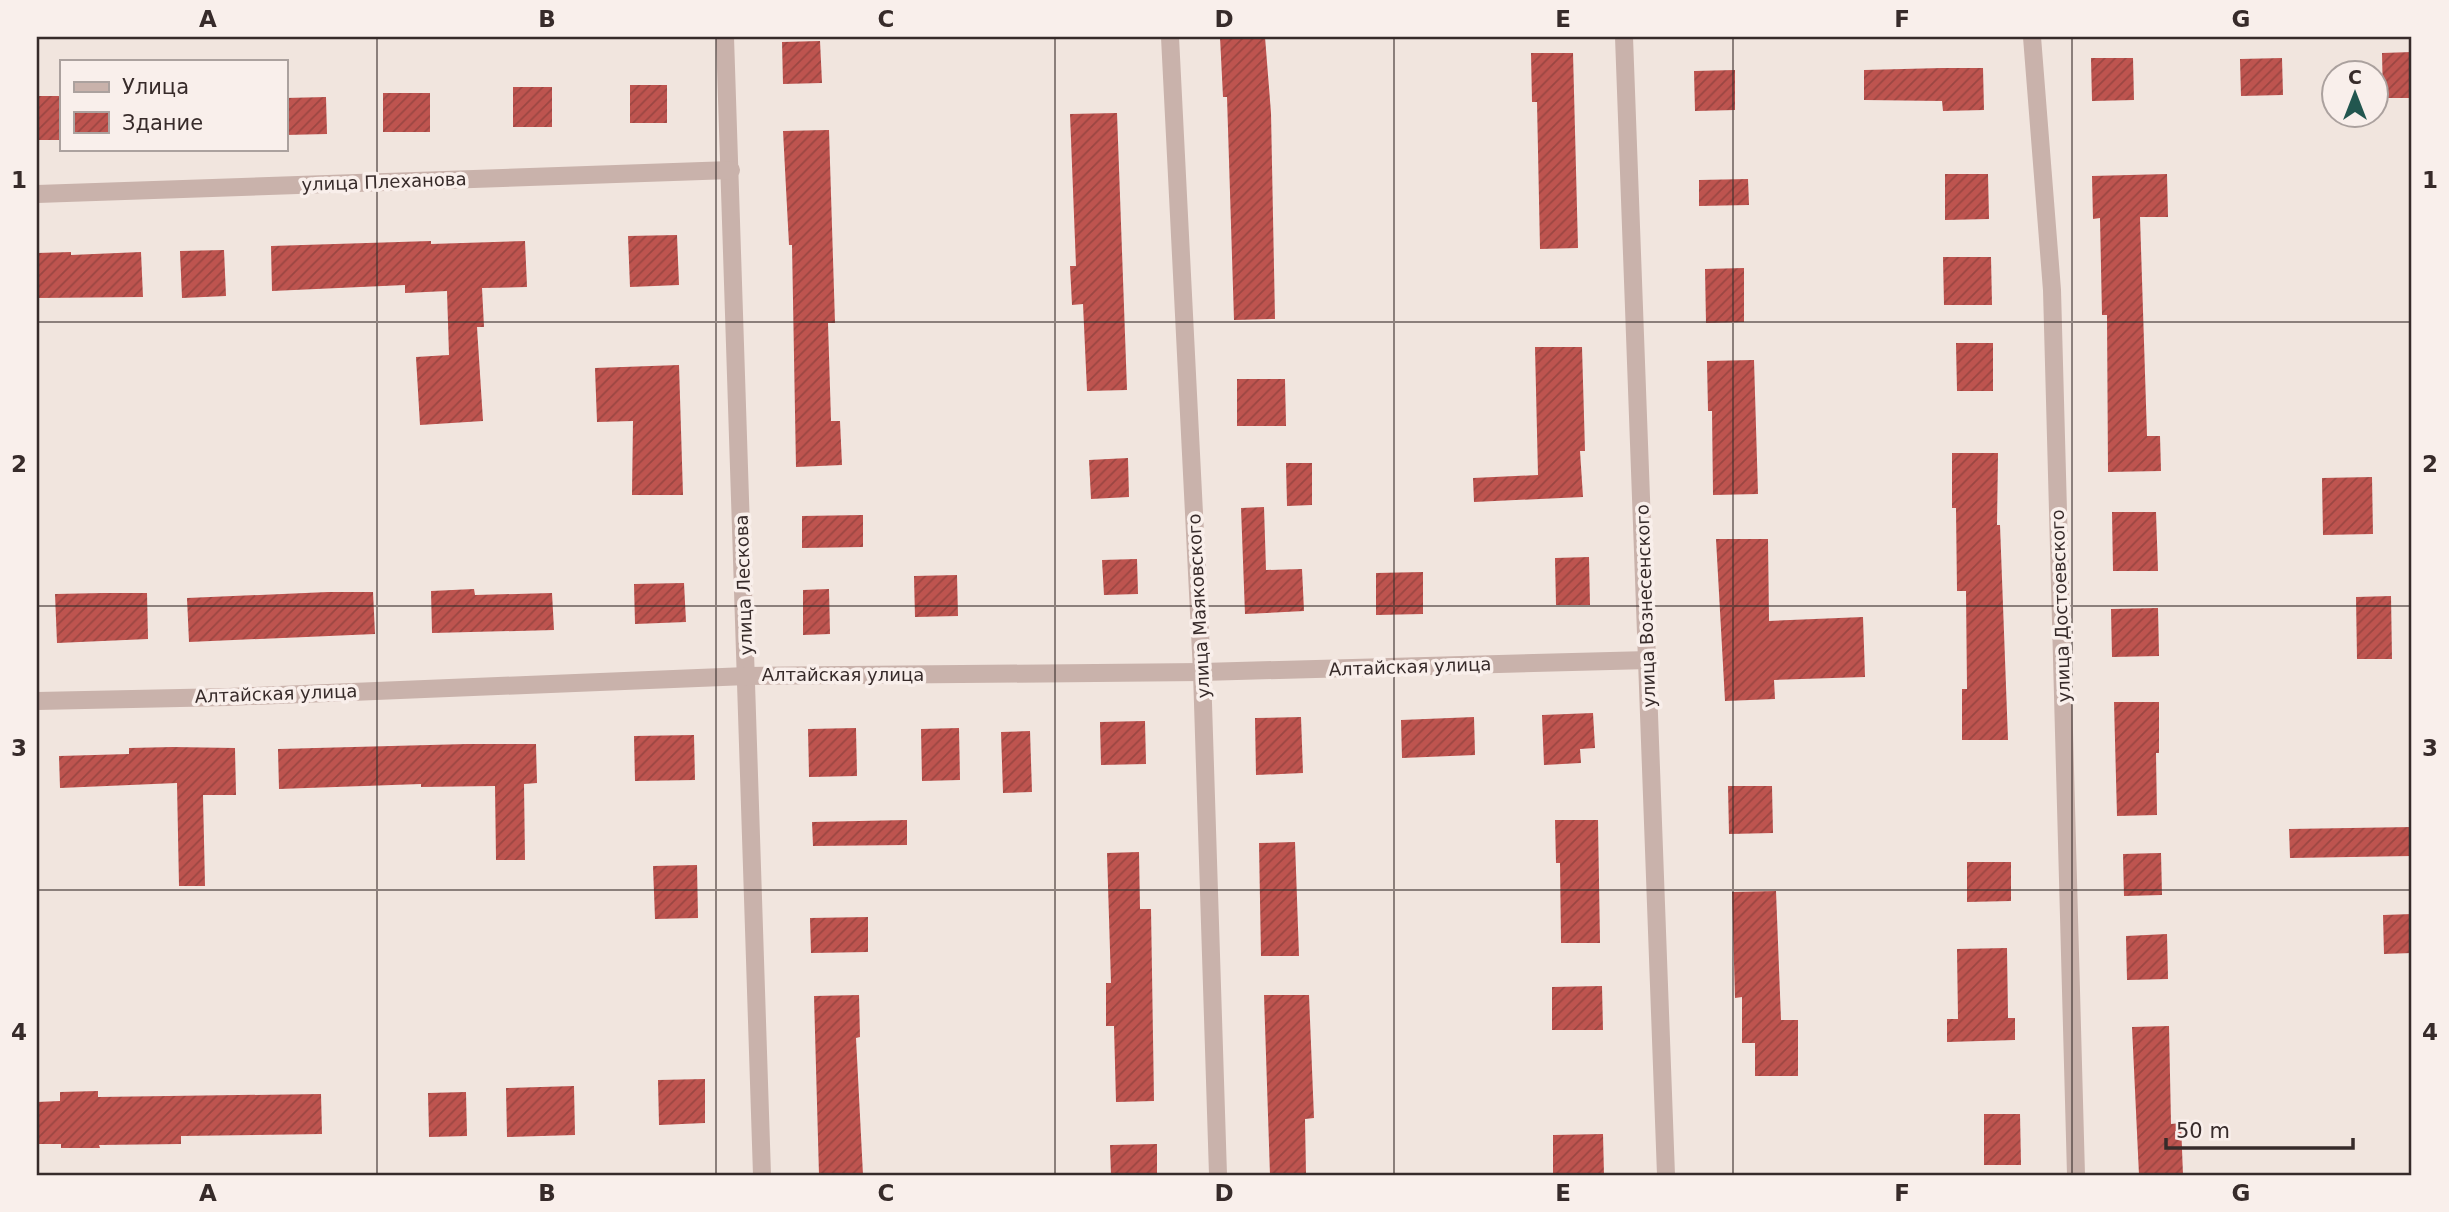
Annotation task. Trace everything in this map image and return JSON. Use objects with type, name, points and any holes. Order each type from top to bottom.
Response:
[{"type":"street","name":"улица Лескова","points":[[725,37],[762,1175]]},
{"type":"street","name":"улица Маяковского","points":[[1170,37],[1202,673],[1218,1175]]},
{"type":"street","name":"улица Вознесенского","points":[[1624,37],[1666,1175]]},
{"type":"street","name":"улица Достоевского","points":[[2032,37],[2052,290],[2076,1175]]},
{"type":"street","name":"улица Плеханова","points":[[37,194],[731,170]]},
{"type":"street","name":"Алтайская улица","points":[[37,701],[747,676],[1202,673],[1649,660]]},
{"type":"building","points":[[1220,37],[1265,37],[1271,113],[1275,319],[1234,320],[1227,97],[1223,97]]},
{"type":"building","points":[[820,41],[822,83],[783,84],[782,42]]},
{"type":"building","points":[[2412,52],[2412,98],[2390,98],[2390,60],[2382,60],[2382,53]]},
{"type":"building","points":[[1531,53],[1573,53],[1578,248],[1540,249],[1537,102],[1532,102]]},
{"type":"building","points":[[2091,58],[2133,58],[2134,100],[2092,101]]},
{"type":"building","points":[[2282,58],[2283,95],[2241,96],[2240,59]]},
{"type":"building","points":[[1983,68],[1984,110],[1943,111],[1942,101],[1864,100],[1864,70]]},
{"type":"building","points":[[1735,70],[1735,110],[1695,111],[1694,71]]},
{"type":"building","points":[[630,85],[667,85],[667,123],[630,123]]},
{"type":"building","points":[[513,87],[552,87],[552,127],[513,127]]},
{"type":"building","points":[[383,93],[430,93],[430,132],[383,132]]},
{"type":"building","points":[[37,96],[60,96],[60,140],[37,140]]},
{"type":"building","points":[[326,97],[327,134],[287,135],[287,98]]},
{"type":"building","points":[[1117,113],[1127,390],[1087,391],[1083,304],[1072,305],[1070,266],[1076,266],[1070,114]]},
{"type":"building","points":[[829,130],[835,323],[828,323],[831,421],[840,421],[842,465],[796,467],[792,245],[789,245],[783,131]]},
{"type":"building","points":[[1945,174],[1988,174],[1989,219],[1945,220]]},
{"type":"building","points":[[2167,174],[2168,217],[2140,217],[2147,436],[2160,436],[2161,471],[2108,472],[2107,315],[2102,315],[2100,218],[2093,219],[2092,176]]},
{"type":"building","points":[[1748,179],[1749,205],[1699,206],[1699,180]]},
{"type":"building","points":[[677,235],[679,285],[630,287],[628,236]]},
{"type":"building","points":[[431,241],[431,244],[525,241],[527,287],[482,288],[484,327],[477,327],[483,421],[420,425],[416,357],[449,355],[447,291],[405,293],[405,285],[272,291],[271,246]]},
{"type":"building","points":[[224,250],[226,296],[182,298],[180,251]]},
{"type":"building","points":[[71,252],[71,255],[141,252],[143,297],[38,298],[37,253]]},
{"type":"building","points":[[1943,257],[1991,257],[1992,305],[1944,305]]},
{"type":"building","points":[[1744,268],[1744,322],[1706,323],[1705,269]]},
{"type":"building","points":[[1956,343],[1993,343],[1993,391],[1957,391]]},
{"type":"building","points":[[1535,347],[1582,347],[1585,451],[1580,451],[1583,497],[1474,502],[1473,478],[1538,475]]},
{"type":"building","points":[[1754,360],[1758,494],[1713,495],[1712,411],[1708,411],[1707,361]]},
{"type":"building","points":[[679,365],[683,495],[632,495],[633,421],[597,422],[595,368]]},
{"type":"building","points":[[1237,379],[1285,379],[1286,426],[1237,426]]},
{"type":"building","points":[[1952,453],[1998,453],[1997,525],[2000,525],[2008,740],[1962,740],[1962,689],[1967,689],[1966,591],[1957,591]]},
{"type":"building","points":[[1128,458],[1129,497],[1091,499],[1089,460]]},
{"type":"building","points":[[1286,463],[1312,463],[1312,505],[1287,506]]},
{"type":"building","points":[[2372,477],[2373,534],[2323,535],[2322,478]]},
{"type":"building","points":[[1264,507],[1266,570],[1302,569],[1304,611],[1245,614],[1241,508]]},
{"type":"building","points":[[2112,512],[2156,512],[2158,571],[2113,571]]},
{"type":"building","points":[[863,515],[863,547],[802,548],[802,516]]},
{"type":"building","points":[[1716,539],[1768,539],[1769,621],[1863,617],[1865,677],[1774,680],[1775,699],[1725,701]]},
{"type":"building","points":[[1589,557],[1590,605],[1556,605],[1555,558]]},
{"type":"building","points":[[1137,559],[1138,594],[1104,595],[1102,560]]},
{"type":"building","points":[[1423,572],[1423,614],[1376,615],[1376,573]]},
{"type":"building","points":[[957,575],[958,616],[915,617],[914,576]]},
{"type":"building","points":[[684,583],[686,622],[635,624],[634,584]]},
{"type":"building","points":[[474,589],[475,595],[552,593],[554,630],[432,633],[431,591]]},
{"type":"building","points":[[829,589],[830,634],[803,635],[803,590]]},
{"type":"building","points":[[373,592],[375,634],[189,642],[187,598]]},
{"type":"building","points":[[147,593],[148,639],[57,643],[55,594]]},
{"type":"building","points":[[2391,596],[2392,659],[2357,659],[2356,597]]},
{"type":"building","points":[[2158,608],[2159,656],[2112,657],[2111,609]]},
{"type":"building","points":[[2114,702],[2159,702],[2157,815],[2117,816]]},
{"type":"building","points":[[1593,713],[1595,748],[1580,749],[1581,763],[1544,765],[1542,715]]},
{"type":"building","points":[[1301,717],[1303,773],[1256,775],[1255,718]]},
{"type":"building","points":[[1474,717],[1475,755],[1402,758],[1401,720]]},
{"type":"building","points":[[1145,721],[1146,764],[1101,765],[1100,722]]},
{"type":"building","points":[[856,728],[857,776],[809,777],[808,729]]},
{"type":"building","points":[[959,728],[960,780],[922,781],[921,729]]},
{"type":"building","points":[[1030,731],[1032,792],[1003,793],[1001,732]]},
{"type":"building","points":[[694,735],[695,780],[635,781],[634,736]]},
{"type":"building","points":[[536,744],[537,783],[524,784],[525,860],[496,860],[495,786],[421,787],[421,784],[279,789],[278,749]]},
{"type":"building","points":[[129,748],[235,748],[236,795],[203,795],[205,886],[179,886],[177,783],[60,788],[59,756],[129,754]]},
{"type":"building","points":[[1728,786],[1772,786],[1773,833],[1729,834]]},
{"type":"building","points":[[907,820],[907,845],[813,846],[812,822]]},
{"type":"building","points":[[1555,820],[1598,820],[1600,943],[1561,943],[1560,863],[1556,863]]},
{"type":"building","points":[[2412,827],[2412,856],[2290,858],[2289,829]]},
{"type":"building","points":[[1295,842],[1299,956],[1261,956],[1259,843]]},
{"type":"building","points":[[1139,852],[1140,909],[1151,909],[1154,1101],[1116,1102],[1114,1026],[1106,1026],[1106,983],[1111,983],[1107,853]]},
{"type":"building","points":[[2161,853],[2162,895],[2124,896],[2123,854]]},
{"type":"building","points":[[1967,862],[2011,862],[2011,901],[1967,902]]},
{"type":"building","points":[[697,865],[698,918],[655,919],[653,866]]},
{"type":"building","points":[[1776,891],[1781,1020],[1798,1020],[1798,1076],[1755,1076],[1755,1043],[1742,1043],[1742,997],[1735,998],[1732,892]]},
{"type":"building","points":[[2412,914],[2412,953],[2384,954],[2383,915]]},
{"type":"building","points":[[868,917],[868,952],[811,953],[810,918]]},
{"type":"building","points":[[2167,934],[2168,979],[2127,980],[2126,936]]},
{"type":"building","points":[[2007,948],[2008,1018],[2015,1018],[2015,1040],[1947,1042],[1947,1019],[1958,1019],[1957,949]]},
{"type":"building","points":[[1602,986],[1603,1030],[1552,1030],[1552,987]]},
{"type":"building","points":[[859,995],[860,1037],[856,1038],[863,1175],[819,1175],[814,996]]},
{"type":"building","points":[[1264,995],[1309,995],[1314,1118],[1305,1119],[1306,1175],[1270,1175]]},
{"type":"building","points":[[2169,1026],[2171,1124],[2181,1123],[2183,1175],[2139,1175],[2132,1027]]},
{"type":"building","points":[[705,1079],[705,1123],[659,1125],[658,1080]]},
{"type":"building","points":[[574,1086],[575,1135],[507,1137],[506,1088]]},
{"type":"building","points":[[98,1091],[98,1097],[321,1094],[322,1134],[181,1136],[181,1144],[99,1145],[100,1148],[61,1148],[61,1144],[37,1144],[37,1102],[60,1101],[60,1092]]},
{"type":"building","points":[[466,1092],[467,1136],[429,1137],[428,1093]]},
{"type":"building","points":[[1984,1114],[2020,1114],[2021,1165],[1984,1165]]},
{"type":"building","points":[[1603,1134],[1604,1175],[1553,1175],[1553,1135]]},
{"type":"building","points":[[1157,1144],[1157,1175],[1111,1175],[1110,1145]]}]
